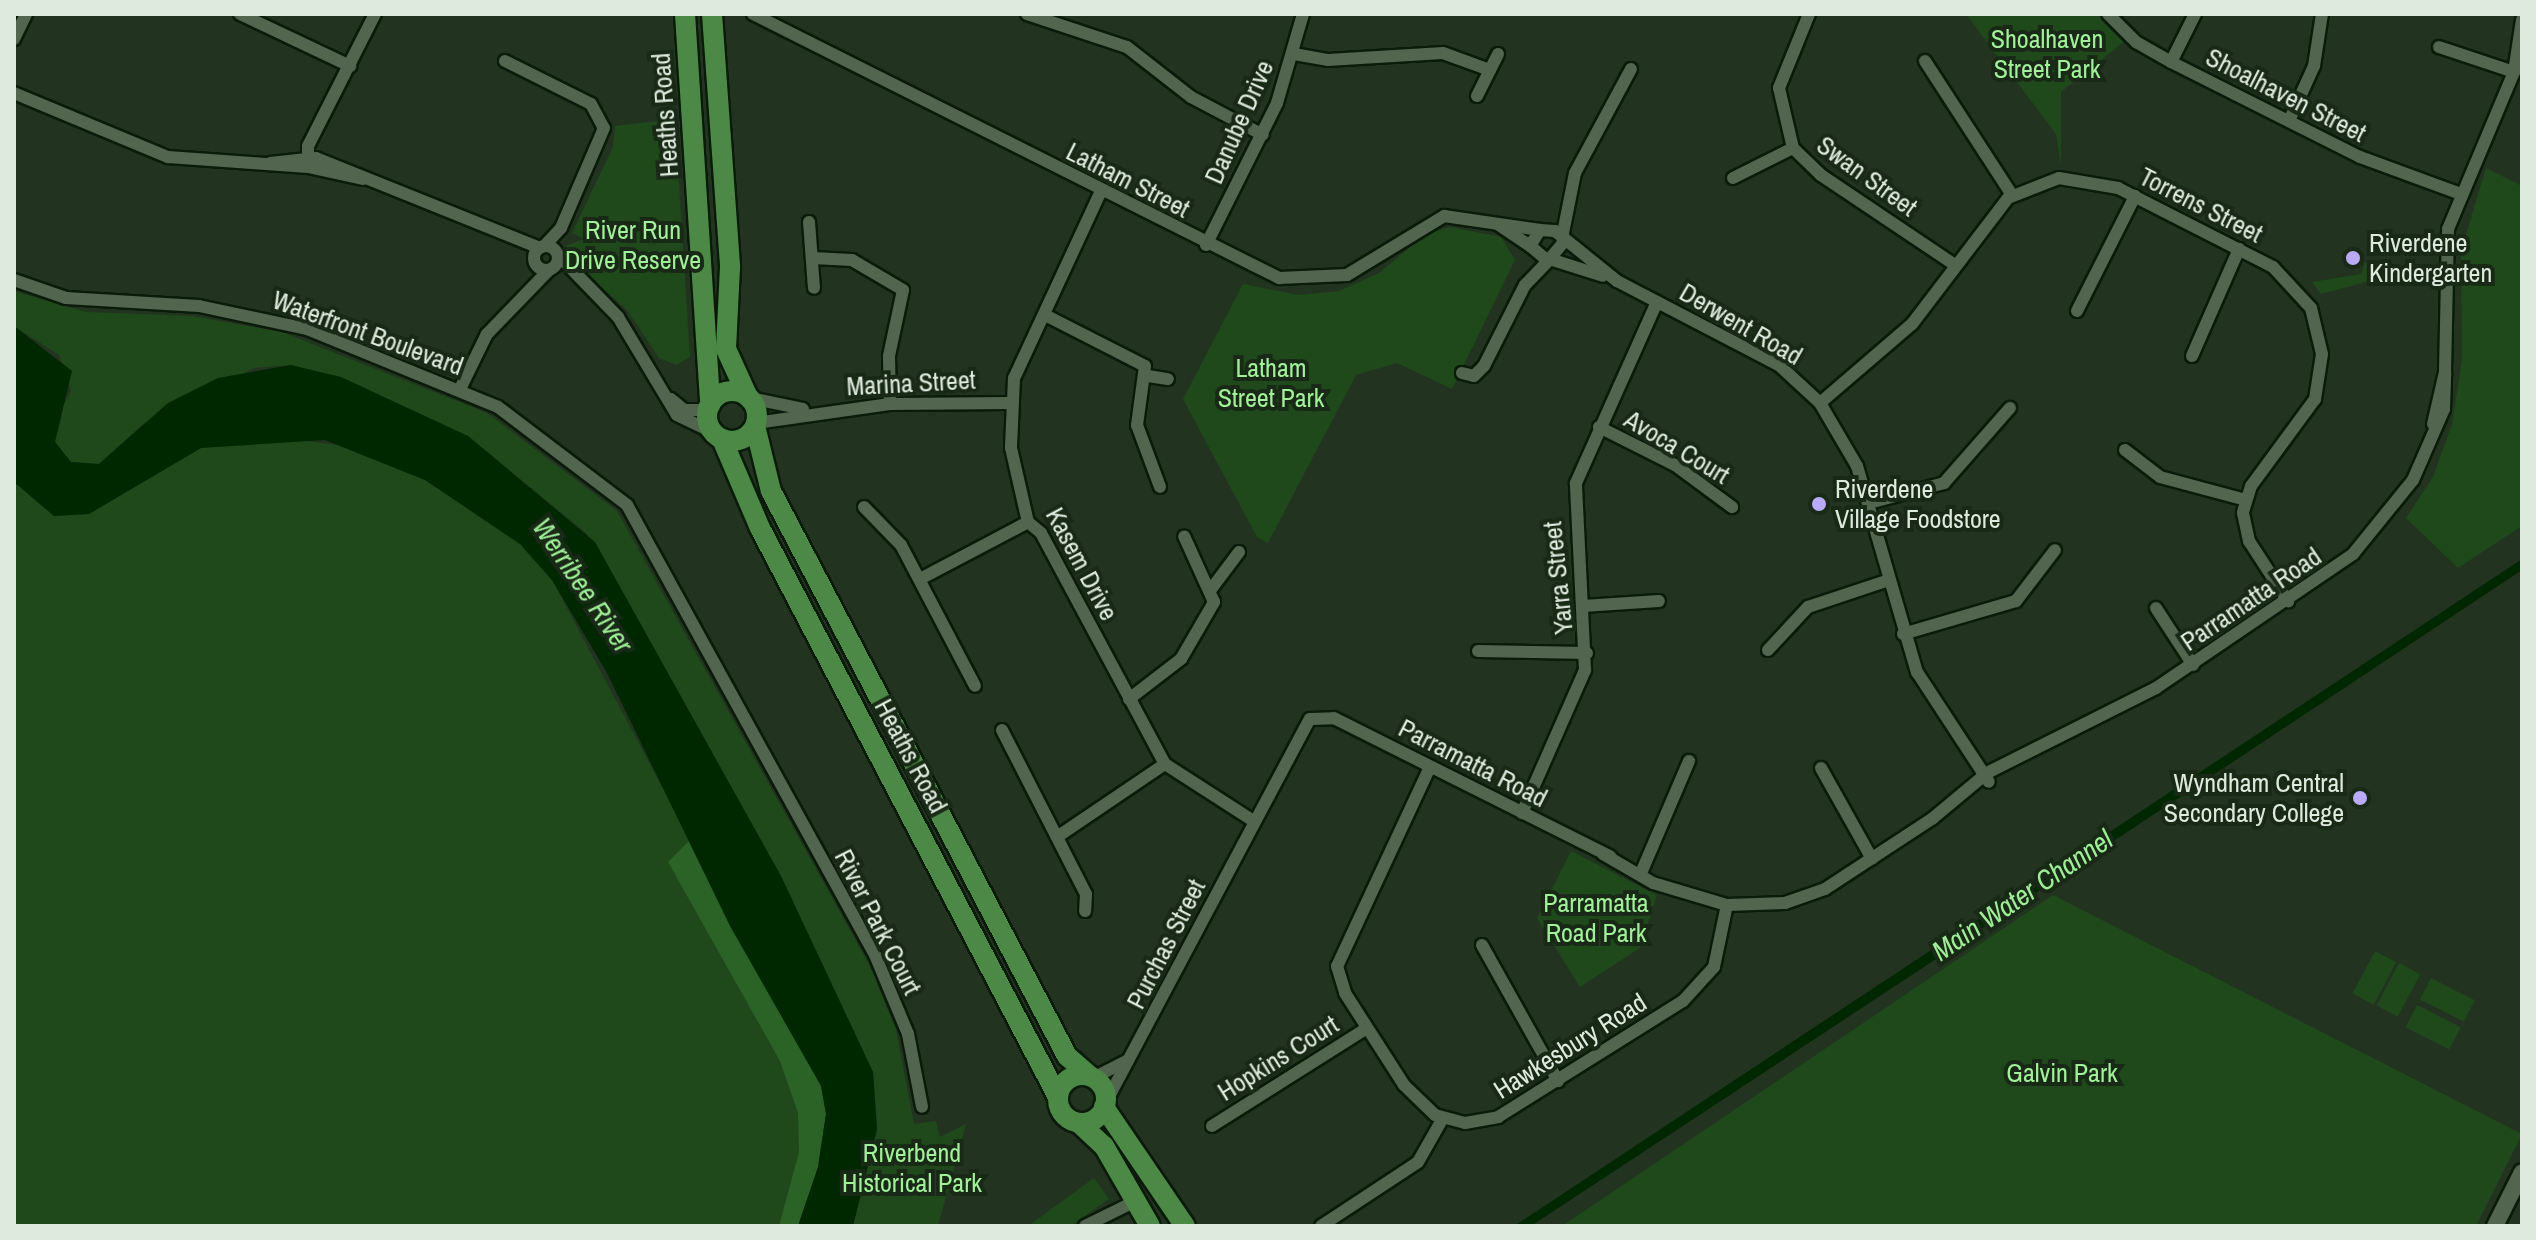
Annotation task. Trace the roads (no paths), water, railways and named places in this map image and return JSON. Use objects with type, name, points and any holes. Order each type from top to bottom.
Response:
[{"type":"main road","name":"Heaths Road","points":[[685,14],[709,408]]},
{"type":"main road","name":"Heaths Road","points":[[716,16],[730,267],[726,349],[749,398]]},
{"type":"main road","points":[[729,391],[749,398],[756,424],[741,439],[718,436],[709,408],[729,391]]},
{"type":"main road","name":"Heaths Road","points":[[756,424],[771,491],[1067,1056],[1091,1077]]},
{"type":"main road","name":"Heaths Road","points":[[718,436],[760,528],[1058,1097]]},
{"type":"main road","points":[[1150,1226],[1132,1203],[1104,1146],[1079,1123],[1061,1113],[1058,1097],[1070,1078],[1091,1077],[1105,1105],[1185,1226]]},
{"type":"main road","points":[[1079,1123],[1105,1105]]},
{"type":"street","points":[[14,39],[26,14]]},
{"type":"street","points":[[240,14],[350,66]]},
{"type":"street","points":[[309,160],[375,14]]},
{"type":"street","name":"Latham Street","points":[[753,14],[1272,276],[1322,281],[1367,266],[1427,221],[1464,214],[1542,229],[1562,240]]},
{"type":"street","points":[[1027,14],[1127,47],[1191,97],[1263,135]]},
{"type":"street","name":"Danube Drive","points":[[1206,245],[1263,135],[1294,54],[1303,14]]},
{"type":"street","name":"Swan Street","points":[[1809,14],[1779,88],[1793,148],[1821,175],[1955,265]]},
{"type":"street","name":"Shoalhaven Street","points":[[2108,14],[2136,42],[2171,62],[2289,121],[2458,193]]},
{"type":"street","points":[[2171,62],[2195,14]]},
{"type":"street","points":[[2289,121],[2314,66],[2322,14]]},
{"type":"street","name":"Parramatta Road","points":[[1249,819],[1268,791],[1300,729],[1321,716],[1603,854],[1642,870],[1668,886],[1727,905],[1798,899],[1872,859],[1986,777],[2193,665],[2288,601],[2377,531],[2430,439],[2447,395],[2443,261],[2458,193],[2514,72],[2522,16]]},
{"type":"street","points":[[2439,47],[2514,72]]},
{"type":"street","points":[[1294,54],[1328,60],[1443,53],[1490,70]]},
{"type":"street","points":[[1477,96],[1498,54]]},
{"type":"street","points":[[460,389],[487,334],[530,285],[550,269],[557,254],[561,228],[600,150],[602,118],[583,99],[505,61]]},
{"type":"street","points":[[1820,403],[1906,330],[2012,195],[1925,61]]},
{"type":"street","points":[[1525,285],[1550,261],[1562,240],[1565,212],[1578,167],[1597,144],[1614,92],[1631,69]]},
{"type":"street","points":[[14,93],[144,150],[248,165],[309,160],[513,241],[542,247],[557,254],[618,317],[677,415],[718,436]]},
{"type":"street","points":[[1733,178],[1793,148]]},
{"type":"street","name":"Torrens Street","points":[[2012,195],[2071,177],[2135,196],[2239,249],[2298,290],[2315,320],[2322,354],[2310,410],[2246,500]]},
{"type":"street","name":"Kasem Drive","points":[[1101,191],[1045,315],[1021,354],[1010,403],[1028,522],[1041,533],[1165,764],[1249,819]]},
{"type":"street","points":[[2077,311],[2135,196]]},
{"type":"street","points":[[1462,373],[1474,376],[1484,366],[1525,285],[1531,248],[1542,229],[1565,212]]},
{"type":"street","points":[[1489,219],[1531,248]]},
{"type":"street","points":[[809,222],[814,288]]},
{"type":"street","points":[[530,285],[542,247],[561,228]]},
{"type":"street","name":"Derwent Road","points":[[1562,240],[1617,281],[1768,358],[1820,403],[1869,503],[1903,634],[1953,729],[1986,777]]},
{"type":"street","points":[[513,241],[535,262],[579,279]]},
{"type":"street","name":"Derwent Road","points":[[1531,248],[1550,261],[1617,281]]},
{"type":"street","points":[[2192,356],[2239,249]]},
{"type":"street","points":[[813,258],[852,260],[903,290],[889,356],[890,404]]},
{"type":"street","name":"Waterfront Boulevard","points":[[14,280],[108,304],[258,315],[460,389],[530,428],[627,505]]},
{"type":"street","name":"Yarra Street","points":[[1522,813],[1574,708],[1587,653],[1572,508],[1599,427],[1661,304]]},
{"type":"street","points":[[1045,315],[1140,362],[1148,376],[1137,425],[1160,487]]},
{"type":"street","points":[[1148,376],[1168,379]]},
{"type":"street","points":[[655,378],[681,409],[709,408]]},
{"type":"street","name":"Marina Street","points":[[749,398],[814,411]]},
{"type":"street","name":"Marina Street","points":[[756,424],[814,411],[890,404],[1010,403]]},
{"type":"street","points":[[1869,503],[1944,483],[2010,408]]},
{"type":"street","name":"Avoca Court","points":[[1599,427],[1675,465],[1732,507]]},
{"type":"street","points":[[2125,450],[2160,477],[2246,500],[2249,541],[2288,601]]},
{"type":"street","name":"River Park Court","points":[[627,505],[737,704],[763,729],[771,766],[875,955],[908,1034],[922,1107]]},
{"type":"street","points":[[864,507],[884,514],[975,686]]},
{"type":"street","points":[[920,579],[1028,522]]},
{"type":"street","points":[[1129,699],[1186,652],[1214,602],[1212,588],[1184,536]]},
{"type":"street","points":[[1903,634],[2016,601],[2055,550]]},
{"type":"street","points":[[1212,588],[1239,552]]},
{"type":"street","points":[[1768,650],[1808,607],[1889,580]]},
{"type":"street","points":[[1583,606],[1659,601]]},
{"type":"street","points":[[2156,608],[2193,665]]},
{"type":"street","points":[[1478,651],[1587,653]]},
{"type":"street","points":[[1002,730],[1086,894],[1085,911]]},
{"type":"street","points":[[1642,870],[1689,761]]},
{"type":"street","points":[[1057,837],[1165,764]]},
{"type":"street","points":[[1321,1226],[1418,1162],[1443,1118],[1411,1095],[1367,1028],[1341,985],[1339,953],[1430,767]]},
{"type":"street","points":[[1821,768],[1872,859]]},
{"type":"street","name":"Purchas Street","points":[[1105,1105],[1239,849],[1249,819]]},
{"type":"street","name":"Hawkesbury Road","points":[[1443,1118],[1490,1120],[1558,1081],[1701,987],[1717,960],[1727,905]]},
{"type":"street","points":[[1482,945],[1558,1081]]},
{"type":"street","name":"Hopkins Court","points":[[1212,1126],[1367,1028]]},
{"type":"street","points":[[1091,1077],[1130,1059]]},
{"type":"street","points":[[2495,1226],[2519,1181]]},
{"type":"street","points":[[1085,1226],[1132,1203]]},
{"type":"water","name":"Werribee River","points":[[14,326],[72,371],[55,442],[71,462],[99,464],[168,403],[218,378],[291,365],[341,377],[468,436],[595,542],[781,876],[873,1072],[877,1129],[853,1226],[798,1226],[818,1167],[826,1114],[821,1086],[730,926],[607,673],[552,580],[520,544],[425,480],[325,440],[201,448],[89,514],[54,516],[14,482]]},
{"type":"water","name":"Main Water Channel","points":[[2522,559],[2522,570],[1918,971],[1531,1226],[1514,1226]]},
{"type":"place","name":"Riverdene Kindergarten","points":[[2353,258]]},
{"type":"place","name":"Riverdene Village Foodstore","points":[[1819,504]]},
{"type":"place","name":"Wyndham Central Secondary College","points":[[2360,798]]},
{"type":"park label","name":"Shoalhaven Street Park","points":[[2047,54]]},
{"type":"park label","name":"River Run Drive Reserve","points":[[633,245]]},
{"type":"park label","name":"Latham Street Park","points":[[1271,383]]},
{"type":"park label","name":"Parramatta Road Park","points":[[1596,918]]},
{"type":"park label","name":"Galvin Park","points":[[2062,1073]]},
{"type":"park label","name":"Riverbend Historical Park","points":[[912,1168]]}]
